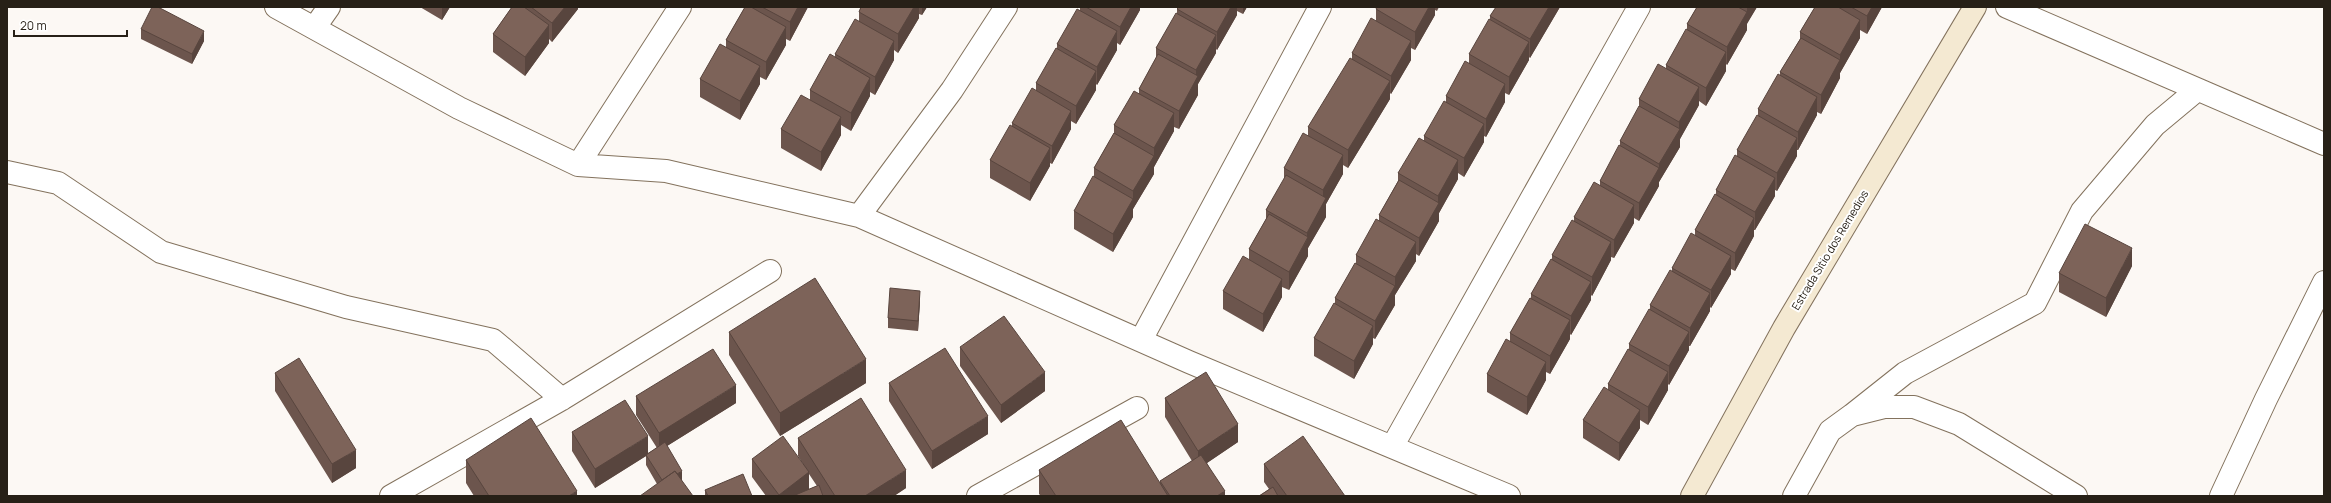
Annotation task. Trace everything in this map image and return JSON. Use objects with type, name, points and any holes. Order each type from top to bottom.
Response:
[{"type":"street","points":[[276,7],[315,27],[459,108],[578,165],[666,171],[858,216],[1140,340],[1509,496]]},
{"type":"street","points":[[315,27],[329,7]]},
{"type":"street","points":[[578,165],[680,7]]},
{"type":"street","points":[[858,216],[952,90],[1006,7]]},
{"type":"street","points":[[1140,340],[1320,7]]},
{"type":"street","points":[[1392,447],[1639,7]]},
{"type":"street","name":"Estrada Sitio dos Remedios","points":[[1692,496],[1784,328],[1975,7]]},
{"type":"street","points":[[2007,7],[2324,144]]},
{"type":"street","points":[[1794,496],[1830,432],[1905,373],[2035,303],[2082,211],[2155,125],[2197,90]]},
{"type":"street","points":[[7,172],[58,183],[161,252],[346,307],[493,340],[562,399]]},
{"type":"street","points":[[391,496],[562,399],[770,271]]},
{"type":"street","points":[[2221,496],[2266,399],[2324,282]]},
{"type":"street","points":[[1852,415],[1884,407],[1914,407],[1958,424],[2076,496]]},
{"type":"street","points":[[978,496],[1137,408]]},
{"type":"building","points":[[152,7],[158,7],[204,31],[192,54],[141,29]]},
{"type":"building","points":[[512,7],[524,7],[549,25],[525,57],[493,34]]},
{"type":"building","points":[[531,7],[565,7],[552,23]]},
{"type":"building","points":[[745,7],[751,7],[786,27],[766,62],[726,40]]},
{"type":"building","points":[[762,7],[798,7],[790,22]]},
{"type":"building","points":[[861,7],[914,7],[898,34],[859,12]]},
{"type":"building","points":[[1086,7],[1131,7],[1120,27]]},
{"type":"building","points":[[1179,7],[1231,7],[1217,32],[1177,9]]},
{"type":"building","points":[[1377,7],[1429,7],[1415,32],[1376,9]]},
{"type":"building","points":[[1496,7],[1549,7],[1530,39],[1490,16]]},
{"type":"building","points":[[1697,7],[1738,7],[1747,12],[1727,47],[1687,24]]},
{"type":"building","points":[[1815,7],[1838,7],[1860,20],[1840,55],[1800,32]]},
{"type":"building","points":[[1851,7],[1872,7],[1867,16]]},
{"type":"building","points":[[1077,9],[1117,31],[1097,67],[1057,44]]},
{"type":"building","points":[[1176,13],[1216,35],[1196,70],[1156,48]]},
{"type":"building","points":[[1371,18],[1411,41],[1391,76],[1352,53]]},
{"type":"building","points":[[855,19],[894,41],[875,77],[835,54]]},
{"type":"building","points":[[1489,19],[1529,42],[1509,77],[1469,54]]},
{"type":"building","points":[[1686,29],[1726,52],[1706,88],[1666,65]]},
{"type":"building","points":[[1801,38],[1840,60],[1821,95],[1780,72]]},
{"type":"building","points":[[720,44],[760,66],[740,101],[700,79]]},
{"type":"building","points":[[1056,48],[1096,71],[1076,106],[1036,83]]},
{"type":"building","points":[[830,54],[870,78],[851,113],[810,90]]},
{"type":"building","points":[[1158,54],[1198,76],[1179,111],[1139,89]]},
{"type":"building","points":[[1350,58],[1390,81],[1348,150],[1308,127]]},
{"type":"building","points":[[1465,61],[1505,84],[1486,119],[1446,96]]},
{"type":"building","points":[[1658,64],[1699,87],[1679,122],[1639,99]]},
{"type":"building","points":[[1778,74],[1817,97],[1798,132],[1758,109]]},
{"type":"building","points":[[1032,88],[1071,111],[1052,146],[1012,123]]},
{"type":"building","points":[[1134,91],[1174,113],[1154,148],[1114,125]]},
{"type":"building","points":[[801,95],[841,117],[821,152],[781,129]]},
{"type":"building","points":[[1444,101],[1484,124],[1464,158],[1424,136]]},
{"type":"building","points":[[1639,106],[1680,129],[1659,164],[1620,141]]},
{"type":"building","points":[[1757,115],[1797,138],[1777,173],[1737,150]]},
{"type":"building","points":[[1010,125],[1050,148],[1030,183],[990,160]]},
{"type":"building","points":[[1114,133],[1154,156],[1133,191],[1094,168]]},
{"type":"building","points":[[1303,133],[1343,155],[1323,190],[1284,168]]},
{"type":"building","points":[[1419,138],[1458,160],[1438,196],[1398,173]]},
{"type":"building","points":[[1619,145],[1659,168],[1639,203],[1600,181]]},
{"type":"building","points":[[1735,155],[1775,178],[1755,212],[1716,190]]},
{"type":"building","points":[[1286,175],[1326,198],[1307,233],[1266,210]]},
{"type":"building","points":[[1093,176],[1133,199],[1113,234],[1074,211]]},
{"type":"building","points":[[1399,180],[1439,203],[1419,238],[1379,215]]},
{"type":"building","points":[[1594,182],[1634,205],[1614,240],[1574,217]]},
{"type":"building","points":[[1715,194],[1754,218],[1735,253],[1695,230]]},
{"type":"building","points":[[1269,214],[1308,237],[1289,272],[1249,249]]},
{"type":"building","points":[[1376,219],[1416,242],[1395,277],[1356,255]]},
{"type":"building","points":[[1572,220],[1611,242],[1592,277],[1552,255]]},
{"type":"building","points":[[2085,224],[2132,248],[2106,298],[2059,273]]},
{"type":"building","points":[[1691,233],[1731,256],[1711,290],[1672,268]]},
{"type":"building","points":[[1243,256],[1282,279],[1263,314],[1223,291]]},
{"type":"building","points":[[1551,259],[1591,282],[1571,316],[1531,294]]},
{"type":"building","points":[[1355,263],[1395,286],[1375,321],[1335,298]]},
{"type":"building","points":[[1670,270],[1710,293],[1690,328],[1650,305]]},
{"type":"building","points":[[815,278],[866,359],[780,413],[729,332]]},
{"type":"building","points":[[890,288],[920,291],[918,321],[888,318]]},
{"type":"building","points":[[1530,298],[1570,320],[1550,356],[1510,333]]},
{"type":"building","points":[[1334,303],[1373,326],[1354,361],[1314,338]]},
{"type":"building","points":[[1649,309],[1689,332],[1669,366],[1629,344]]},
{"type":"building","points":[[1004,316],[1045,372],[1001,405],[960,347]]},
{"type":"building","points":[[1506,339],[1546,362],[1527,397],[1487,374]]},
{"type":"building","points":[[945,348],[988,416],[932,451],[889,383]]},
{"type":"building","points":[[713,349],[736,385],[659,433],[636,396]]},
{"type":"building","points":[[1628,349],[1668,372],[1648,407],[1608,384]]},
{"type":"building","points":[[299,358],[356,450],[332,464],[275,373]]},
{"type":"building","points":[[1206,372],[1238,424],[1198,451],[1165,398]]},
{"type":"building","points":[[1604,387],[1640,410],[1619,443],[1583,420]]},
{"type":"building","points":[[861,398],[906,470],[865,496],[835,496],[798,438]]},
{"type":"building","points":[[625,400],[648,436],[595,469],[572,432]]},
{"type":"building","points":[[531,418],[577,491],[569,496],[489,496],[466,460]]},
{"type":"building","points":[[1121,420],[1168,496],[1056,496],[1039,470]]},
{"type":"building","points":[[783,436],[809,472],[779,495],[752,459]]},
{"type":"building","points":[[1303,436],[1345,496],[1287,496],[1264,464]]},
{"type":"building","points":[[665,442],[682,471],[677,474],[675,471],[662,480],[646,455]]},
{"type":"building","points":[[1201,455],[1225,491],[1217,496],[1170,496],[1160,481]]},
{"type":"building","points":[[675,471],[693,496],[640,496]]},
{"type":"building","points":[[743,474],[752,496],[708,496],[705,490]]},
{"type":"building","points":[[819,485],[823,496],[793,496]]},
{"type":"building","points":[[1273,487],[1278,496],[1259,496]]}]
